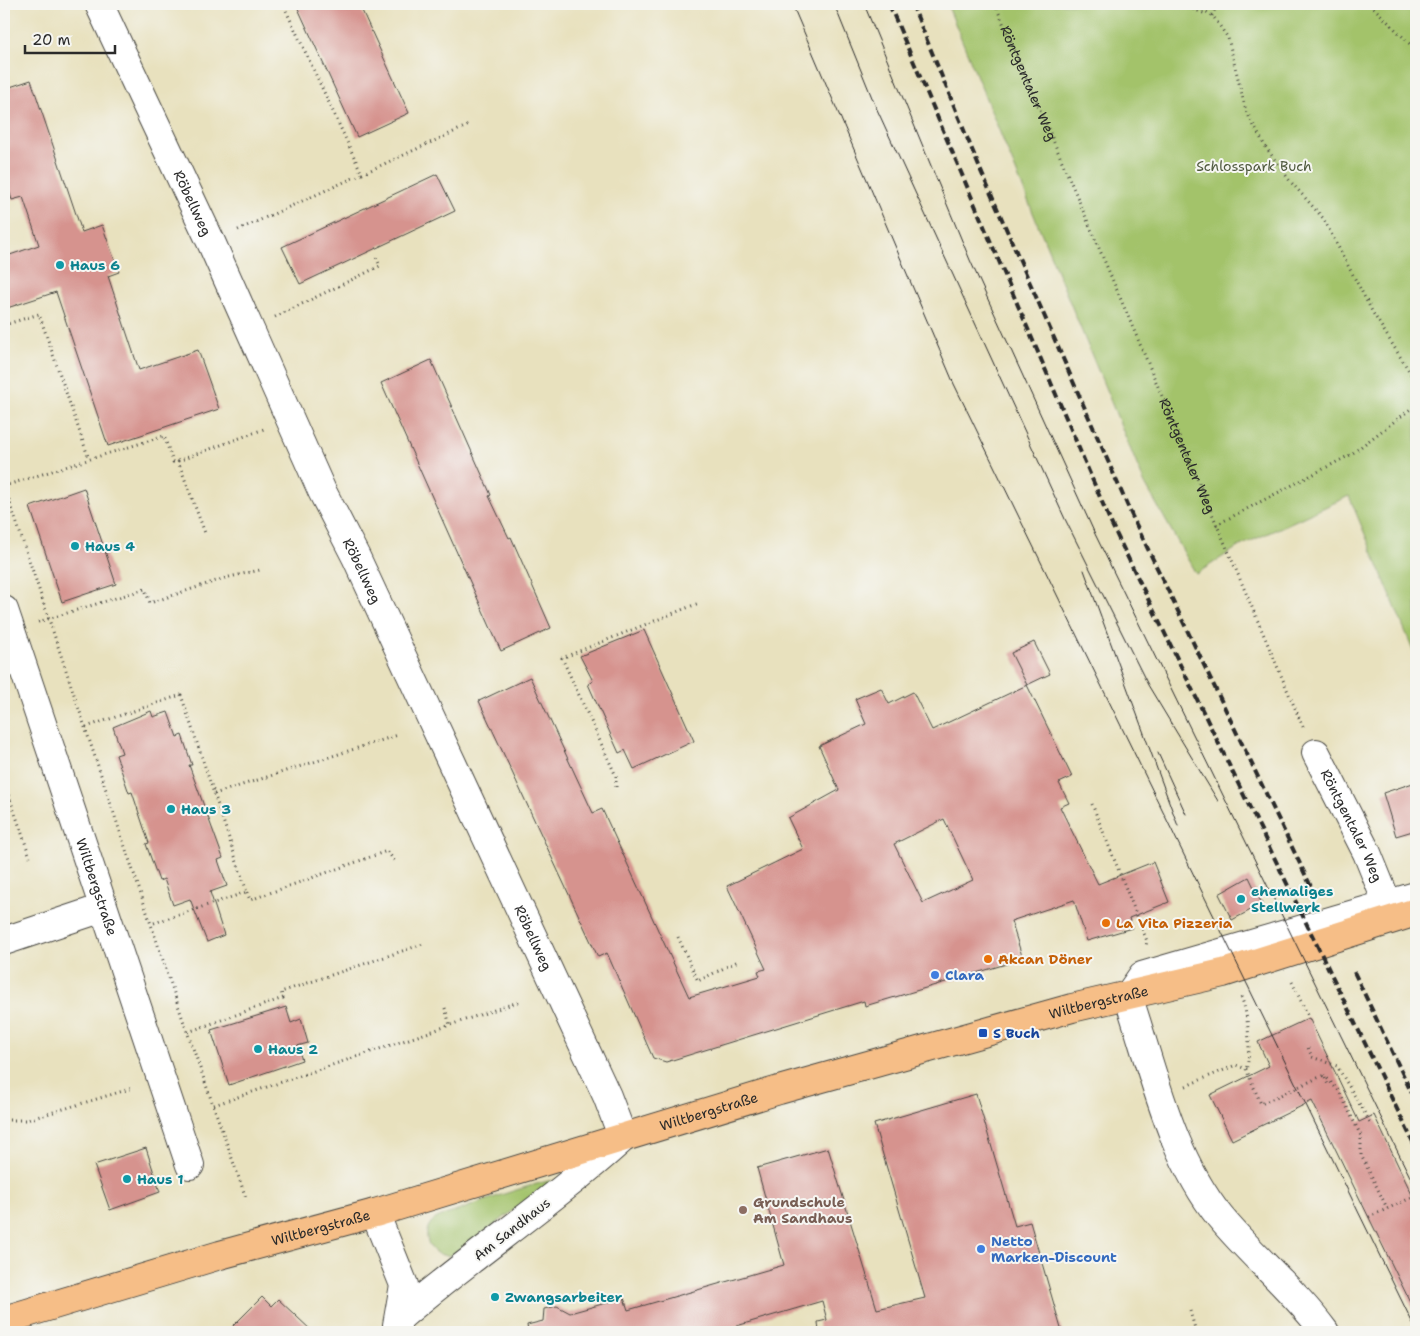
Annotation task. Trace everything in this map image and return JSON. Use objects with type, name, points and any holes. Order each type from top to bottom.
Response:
[{"type":"main road","name":"Wiltbergstraße","points":[[4,1320],[220,1255],[375,1212],[780,1090],[1072,1008],[1223,973],[1416,912]]},
{"type":"street","name":"Röbellweg","points":[[100,4],[211,242],[290,418],[605,1091],[623,1138]]},
{"type":"street","name":"Wiltbergstraße","points":[[7,620],[190,1165]]},
{"type":"street","name":"Röntgentaler Weg","points":[[1316,752],[1367,853],[1388,905]]},
{"type":"street","points":[[1324,1332],[1290,1290],[1255,1257],[1219,1216],[1198,1184],[1183,1155],[1160,1096],[1128,996],[1142,976],[1416,896]]},
{"type":"street","points":[[4,941],[103,908]]},
{"type":"street","name":"Am Sandhaus","points":[[397,1324],[436,1286],[582,1175],[623,1138]]},
{"type":"street","name":"Am Sandhaus","points":[[375,1212],[404,1284],[397,1324]]},
{"type":"path","points":[[283,4],[362,174]]},
{"type":"path","name":"Röntgentaler Weg","points":[[995,4],[1216,525],[1316,752]]},
{"type":"path","points":[[1179,4],[1212,16]]},
{"type":"path","points":[[1194,4],[1212,16],[1228,38],[1246,112],[1265,146],[1290,180],[1324,218],[1372,313],[1416,382]]},
{"type":"path","points":[[1212,16],[1217,4]]},
{"type":"path","points":[[1370,4],[1416,50]]},
{"type":"path","points":[[211,242],[468,125]]},
{"type":"path","points":[[4,219],[7,231]]},
{"type":"path","points":[[250,328],[380,266],[376,257]]},
{"type":"path","points":[[4,325],[39,314],[89,459]]},
{"type":"path","points":[[1216,525],[1350,455],[1416,405]]},
{"type":"path","points":[[246,1198],[151,924],[50,618],[4,486],[164,436],[173,462],[178,461],[290,418]]},
{"type":"path","points":[[178,461],[204,533]]},
{"type":"path","points":[[7,620],[50,618],[145,589],[150,604],[225,578],[260,570]]},
{"type":"path","points":[[616,787],[616,776],[562,658],[698,603]]},
{"type":"path","points":[[86,727],[181,695],[250,900],[387,851],[396,864]]},
{"type":"path","points":[[214,794],[398,735]]},
{"type":"path","points":[[4,781],[30,856]]},
{"type":"path","points":[[1092,804],[1146,941]]},
{"type":"path","points":[[151,924],[246,892]]},
{"type":"path","points":[[678,937],[698,981],[738,961]]},
{"type":"path","points":[[188,1032],[283,998],[281,992],[423,944]]},
{"type":"path","points":[[1290,979],[1309,1018]]},
{"type":"path","points":[[1240,995],[1247,1009],[1250,1060],[1246,1069]]},
{"type":"path","points":[[214,1105],[518,1002]]},
{"type":"path","points":[[445,1008],[450,1025]]},
{"type":"path","points":[[1308,1048],[1312,1057],[1336,1066],[1370,1122]]},
{"type":"path","points":[[1160,1096],[1236,1065],[1246,1069],[1261,1104],[1324,1075]]},
{"type":"path","points":[[1324,1075],[1329,1087]]},
{"type":"path","points":[[1324,1075],[1339,1091],[1361,1136],[1361,1155],[1387,1208]]},
{"type":"path","points":[[4,1120],[35,1118],[161,1078]]},
{"type":"path","points":[[1369,1217],[1413,1197]]},
{"type":"path","points":[[1190,1311],[1196,1332]]},
{"type":"green space","name":"Schlosspark Buch","points":[[947,4],[1416,4],[1416,657],[1349,496],[1238,547],[1196,574],[1144,482]]},
{"type":"green space","points":[[552,1181],[455,1255],[439,1254],[431,1248],[427,1237],[429,1226],[441,1216]]},
{"type":"building","points":[[296,4],[359,4],[409,113],[357,137]]},
{"type":"building","name":"Haus 6","points":[[31,80],[82,232],[102,225],[119,272],[108,276],[139,370],[198,350],[219,409],[108,446],[56,292],[4,309],[4,257],[39,245],[23,197],[12,200],[4,175],[4,89]]},
{"type":"building","points":[[437,174],[455,211],[300,284],[282,247]]},
{"type":"building","points":[[431,360],[491,495],[489,496],[509,538],[511,537],[551,628],[501,651],[381,383]]},
{"type":"building","name":"Haus 4","points":[[84,488],[116,584],[62,602],[30,507]]},
{"type":"building","points":[[644,630],[694,741],[634,769],[625,750],[619,753],[588,684],[593,681],[580,656]]},
{"type":"building","points":[[1034,642],[1050,674],[1027,685],[1011,653]]},
{"type":"building","points":[[530,677],[593,813],[602,809],[689,997],[760,976],[758,971],[766,969],[727,886],[803,849],[788,818],[839,790],[819,746],[866,724],[855,699],[881,688],[889,704],[913,692],[932,730],[1027,685],[1072,777],[1059,783],[1069,803],[1060,807],[1098,884],[1153,862],[1169,902],[1129,918],[1132,928],[1087,941],[1074,900],[1011,921],[1023,959],[865,1006],[864,1001],[666,1062],[653,1058],[607,953],[598,957],[479,701]],"holes":[[[944,819],[973,880],[923,903],[894,844]]]},
{"type":"building","name":"Haus 3","points":[[151,711],[153,717],[168,712],[177,737],[182,735],[192,765],[189,765],[223,858],[218,860],[227,886],[210,892],[224,935],[207,942],[190,899],[173,905],[164,879],[159,881],[146,844],[149,843],[132,792],[129,793],[116,755],[122,753],[113,727]]},
{"type":"building","points":[[1416,782],[1416,830],[1396,836],[1383,793]]},
{"type":"building","name":"ehemaliges Stellwerk","points":[[1249,877],[1262,904],[1232,920],[1219,894]]},
{"type":"building","name":"Haus 2","points":[[286,1007],[291,1023],[301,1019],[308,1043],[297,1046],[302,1060],[229,1085],[211,1030]]},
{"type":"building","points":[[1309,1018],[1359,1122],[1374,1115],[1416,1203],[1416,1314],[1312,1101],[1232,1140],[1210,1095],[1269,1066],[1258,1042]]},
{"type":"building","points":[[976,1094],[1015,1226],[1030,1222],[1062,1332],[819,1332],[818,1322],[827,1320],[822,1301],[716,1332],[528,1332],[527,1325],[543,1321],[544,1309],[557,1306],[570,1313],[624,1298],[628,1310],[784,1265],[757,1168],[828,1148],[877,1309],[925,1298],[874,1124]]},
{"type":"building","name":"Haus 1","points":[[146,1148],[160,1192],[110,1210],[94,1165]]},
{"type":"building","points":[[262,1297],[271,1306],[278,1299],[313,1332],[227,1332]]},
{"type":"waterway","points":[[1411,4],[1416,9]]},
{"type":"tram line","points":[[792,4],[954,384],[1416,1330]]},
{"type":"tram line","points":[[834,4],[875,105],[1065,519],[1148,685],[1218,801]]},
{"type":"tram line","points":[[864,4],[970,260],[1095,534],[1416,1189]]},
{"type":"tram line","points":[[1084,570],[1178,826]]},
{"type":"tram line","points":[[1158,753],[1186,814]]},
{"type":"railway","points":[[889,4],[1111,523],[1416,1148]]},
{"type":"railway","points":[[912,4],[980,169],[1132,516],[1317,899]]},
{"type":"railway","points":[[1354,972],[1416,1102]]},
{"type":"place","name":"Haus 6","points":[[60,265]]},
{"type":"place","name":"Haus 4","points":[[75,546]]},
{"type":"place","name":"Haus 3","points":[[171,809]]},
{"type":"place","name":"ehemaliges Stellwerk","points":[[1241,899]]},
{"type":"place","name":"La Vita Pizzeria","points":[[1106,923]]},
{"type":"place","name":"Akcan Döner","points":[[988,959]]},
{"type":"place","name":"Clara","points":[[935,975]]},
{"type":"place","name":"S Buch","points":[[983,1033]]},
{"type":"place","name":"Haus 2","points":[[258,1049]]},
{"type":"place","name":"Haus 1","points":[[127,1179]]},
{"type":"place","name":"Grundschule Am Sandhaus","points":[[743,1210]]},
{"type":"place","name":"Netto Marken-Discount","points":[[981,1249]]},
{"type":"place","name":"Zwangsarbeiter","points":[[495,1297]]}]
